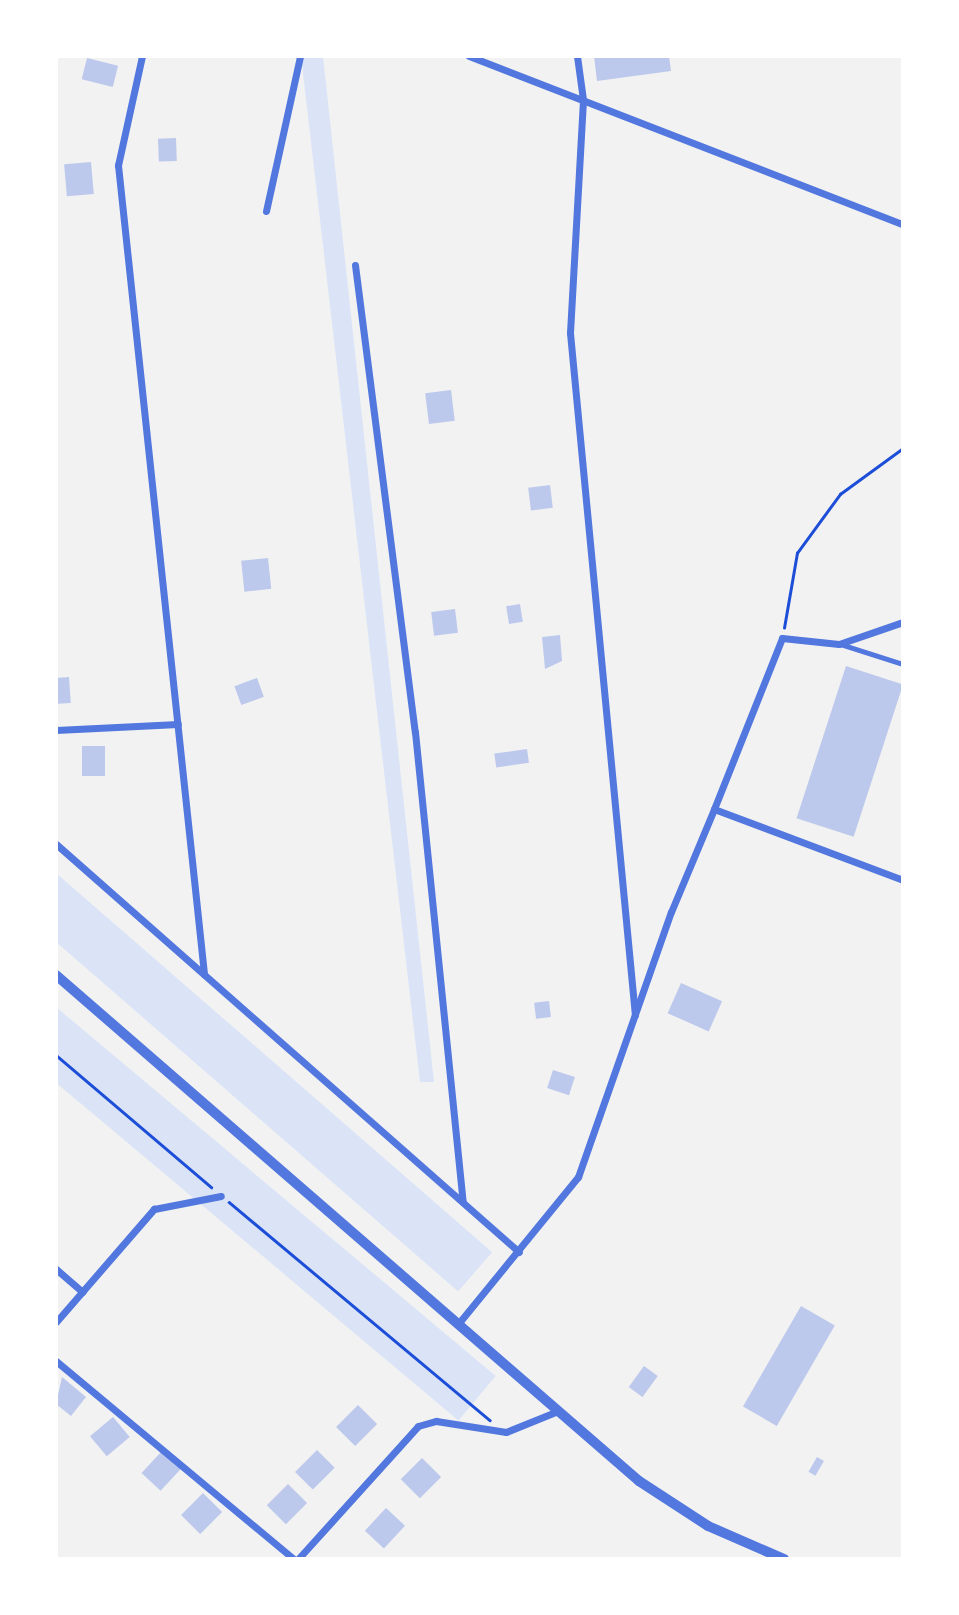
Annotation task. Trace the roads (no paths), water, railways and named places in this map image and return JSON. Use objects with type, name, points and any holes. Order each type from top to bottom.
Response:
[{"type":"street","points":[[142,56],[118,165],[205,974]]},
{"type":"street","points":[[266,211],[300,56]]},
{"type":"street","points":[[469,56],[903,224]]},
{"type":"street","points":[[577,56],[583,100],[570,333],[635,1014]]},
{"type":"street","points":[[355,265],[415,732],[463,1202]]},
{"type":"street","points":[[458,1324],[578,1177],[635,1014],[782,638],[839,644],[903,622]]},
{"type":"street","points":[[56,730],[178,724]]},
{"type":"street","points":[[714,809],[903,880]]},
{"type":"street","points":[[56,844],[519,1252]]},
{"type":"street","points":[[56,975],[639,1481],[708,1526],[784,1559]]},
{"type":"street","points":[[56,1322],[154,1209],[221,1196]]},
{"type":"street","points":[[56,1269],[82,1292]]},
{"type":"street","points":[[56,1361],[296,1559],[418,1426],[436,1421],[506,1432],[558,1411]]},
{"type":"lane","points":[[839,644],[903,664]]}]
